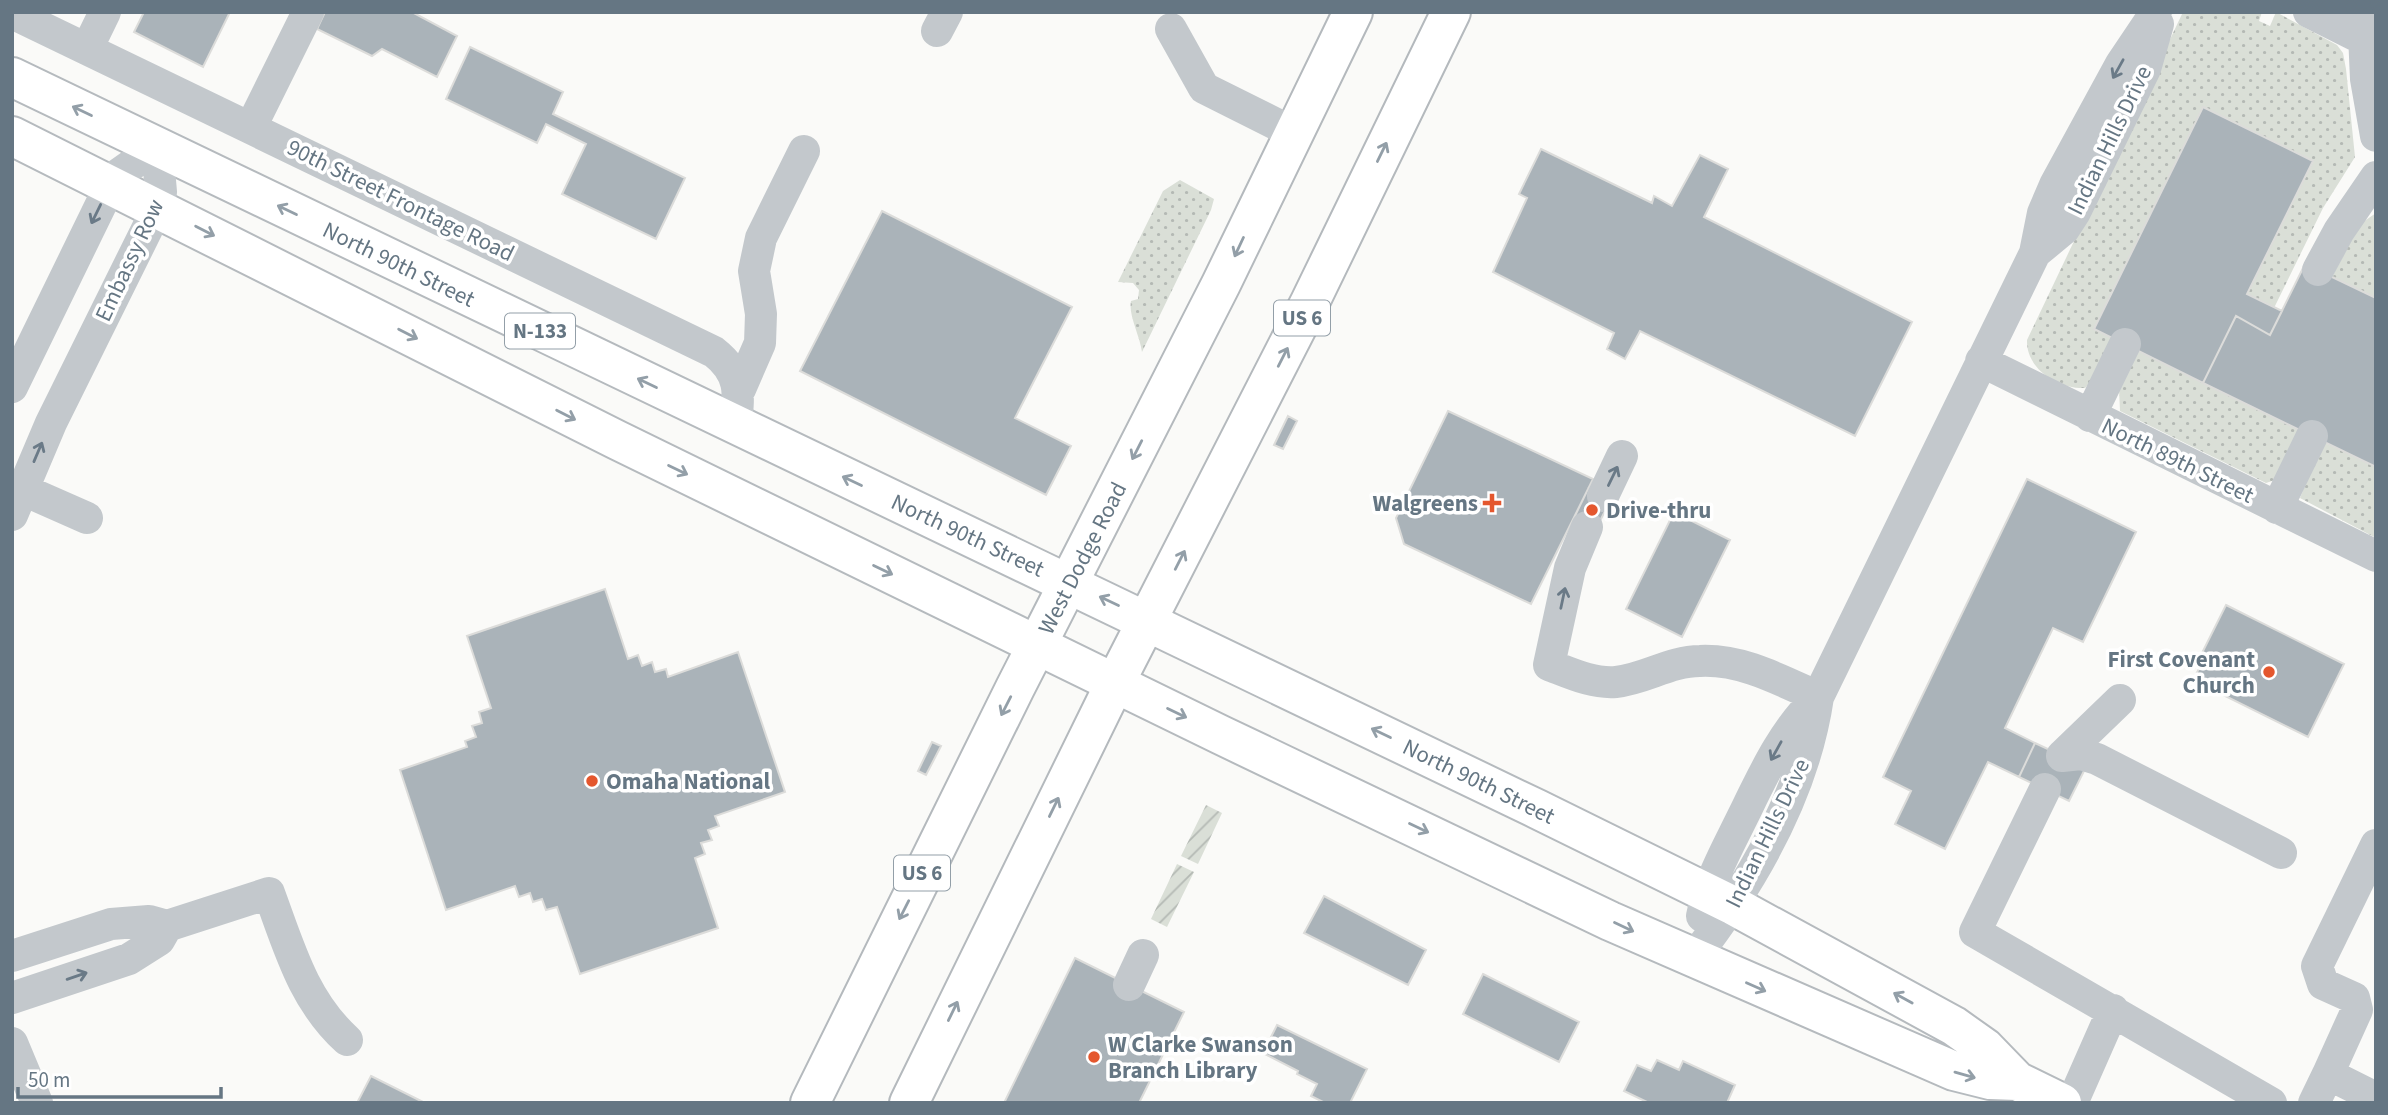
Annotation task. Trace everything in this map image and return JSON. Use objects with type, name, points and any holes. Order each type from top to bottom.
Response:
[{"type":"main road","name":"West Dodge Road","points":[[810,1103],[1037,645],[1221,284],[1353,12]]},
{"type":"main road","name":"US 6","points":[[909,1103],[1115,683],[1310,302],[1451,12]]},
{"type":"main road","name":"North 90th Street","points":[[12,78],[736,426],[1148,620],[1720,899],[1967,1034],[1998,1059],[2012,1092]]},
{"type":"main road","name":"North 90th Street","points":[[12,136],[158,207],[617,440],[1115,683],[1693,959],[1964,1075],[2012,1092],[2062,1103]]},
{"type":"street","points":[[87,48],[105,12]]},
{"type":"street","points":[[251,127],[308,12]]},
{"type":"street","name":"Indian Hills Drive","points":[[1693,959],[1720,899],[1804,765],[1818,697],[2035,253],[2066,226],[2097,170],[2150,58],[2158,12]]},
{"type":"street","points":[[2309,12],[2363,26],[2367,96],[2376,136]]},
{"type":"street","name":"90th Street Frontage Road","points":[[12,13],[714,352],[735,374],[740,389]]},
{"type":"street","points":[[1171,29],[1204,88],[1294,132]]},
{"type":"street","name":"Embassy Row","points":[[12,387],[111,184],[120,173],[157,147]]},
{"type":"street","name":"Embassy Row","points":[[16,496],[158,207],[161,192],[157,147]]},
{"type":"street","points":[[736,426],[740,389],[760,343],[761,314],[754,271],[761,238],[804,151]]},
{"type":"street","points":[[2318,270],[2339,231],[2376,177]]},
{"type":"street","points":[[2090,416],[2126,344]]},
{"type":"street","name":"North 89th Street","points":[[1981,361],[2376,556]]},
{"type":"street","points":[[2277,508],[2312,436]]},
{"type":"street","points":[[1603,496],[1622,456]]},
{"type":"street","points":[[16,496],[87,518]]},
{"type":"street","points":[[1587,527],[1569,572],[1549,665],[1582,678],[1614,682],[1676,664],[1721,661],[1757,671],[1818,697]]},
{"type":"street","points":[[2120,772],[2281,853]]},
{"type":"street","points":[[2045,789],[1975,932],[2271,1103]]},
{"type":"street","points":[[2314,1103],[2357,1010],[2365,1001],[2323,984],[2317,966],[2376,845]]},
{"type":"street","points":[[12,956],[111,924],[149,921],[167,926],[269,893],[303,983],[316,1007],[347,1040]]},
{"type":"street","points":[[12,998],[129,958],[159,940],[167,926]]},
{"type":"street","points":[[1129,985],[1143,955]]},
{"type":"street","points":[[2072,1103],[2113,1010]]},
{"type":"street","points":[[12,1043],[37,1103]]},
{"type":"street","points":[[2328,1074],[2376,1098]]},
{"type":"shaded area","points":[[2183,12],[2262,12],[2259,21],[2270,26],[2276,12],[2337,45],[2343,53],[2346,69],[2355,157],[2323,208],[2274,308],[2247,294],[2313,162],[2203,107],[2094,328],[2113,338],[2085,388],[2064,385],[2038,368],[2028,350],[2027,340]]},
{"type":"shaded area","points":[[1180,180],[1214,199],[1142,352],[1131,307],[1131,301],[1138,299],[1139,290],[1133,283],[1118,282],[1163,191]]},
{"type":"shaded area","points":[[2376,213],[2376,298],[2332,277],[2360,224]]},
{"type":"shaded area","points":[[2138,350],[2300,430],[2275,480],[2266,483],[2120,411],[2119,389]]},
{"type":"shaded area","points":[[2323,442],[2376,467],[2376,538],[2300,498]]},
{"type":"shaded area","points":[[1206,805],[1222,813],[1198,864],[1181,856]]},
{"type":"shaded area","points":[[1177,864],[1194,872],[1167,927],[1151,919]]},
{"type":"building","points":[[144,12],[230,12],[203,67],[134,32]]},
{"type":"building","points":[[325,12],[412,12],[457,36],[437,77],[382,49],[372,56],[317,29]]},
{"type":"building","points":[[470,47],[563,92],[553,114],[685,178],[656,239],[562,194],[586,144],[546,124],[537,143],[446,99]]},
{"type":"building","points":[[2203,107],[2313,161],[2247,294],[2282,311],[2270,335],[2236,316],[2203,383],[2094,329]]},
{"type":"building","points":[[1541,149],[1652,203],[1654,196],[1672,206],[1700,155],[1728,169],[1704,217],[1912,322],[1855,436],[1640,331],[1625,359],[1607,349],[1614,333],[1493,272],[1527,198],[1519,194]]},
{"type":"building","points":[[882,211],[1072,307],[1015,418],[1071,446],[1046,495],[800,371]]},
{"type":"building","points":[[2305,264],[2376,298],[2376,467],[2203,383],[2236,316],[2270,335]]},
{"type":"building","name":"Walgreens","points":[[1448,411],[1593,479],[1531,604],[1404,544],[1396,518]]},
{"type":"building","points":[[1288,416],[1297,421],[1283,449],[1274,445]]},
{"type":"building","points":[[2027,479],[2136,532],[2083,642],[2053,628],[2005,728],[2035,743],[2019,777],[1988,762],[1945,849],[1895,824],[1911,791],[1883,777]]},
{"type":"building","name":"Drive-thru","points":[[1588,489],[1611,499],[1595,531],[1573,520]]},
{"type":"building","points":[[1674,512],[1730,540],[1682,637],[1626,609]]},
{"type":"building","name":"Omaha National","points":[[605,589],[628,659],[638,655],[642,666],[652,662],[655,672],[666,669],[668,677],[738,652],[785,792],[715,816],[719,826],[708,830],[712,840],[701,843],[705,854],[695,858],[718,928],[580,974],[557,907],[546,910],[542,899],[533,902],[530,893],[519,897],[515,886],[446,910],[400,770],[467,747],[465,741],[476,737],[472,726],[482,723],[479,712],[491,708],[467,636]]},
{"type":"building","name":"First Covenant Church","points":[[2226,605],[2344,664],[2308,737],[2193,680],[2203,661],[2199,659]]},
{"type":"building","points":[[932,742],[941,746],[926,775],[918,771]]},
{"type":"building","points":[[2035,743],[2086,767],[2069,801],[2019,777]]},
{"type":"building","points":[[1324,896],[1426,950],[1408,985],[1304,933]]},
{"type":"building","name":"W Clarke Swanson Branch Library","points":[[1075,958],[1184,1012],[1139,1103],[1004,1103]]},
{"type":"building","points":[[1483,974],[1579,1022],[1559,1062],[1463,1014]]},
{"type":"building","points":[[1277,1025],[1367,1069],[1350,1103],[1325,1103],[1311,1096],[1317,1084],[1263,1053]]},
{"type":"building","points":[[1657,1060],[1679,1070],[1683,1061],[1735,1085],[1727,1103],[1649,1103],[1624,1091],[1637,1065],[1651,1071]]},
{"type":"building","points":[[371,1076],[425,1103],[357,1103]]},
{"type":"place","name":"Walgreens","points":[[1492,503]]},
{"type":"place","name":"Drive-thru","points":[[1592,510]]},
{"type":"place","name":"First Covenant Church","points":[[2269,672]]},
{"type":"place","name":"Omaha National","points":[[592,781]]},
{"type":"place","name":"W Clarke Swanson Branch Library","points":[[1094,1057]]}]
